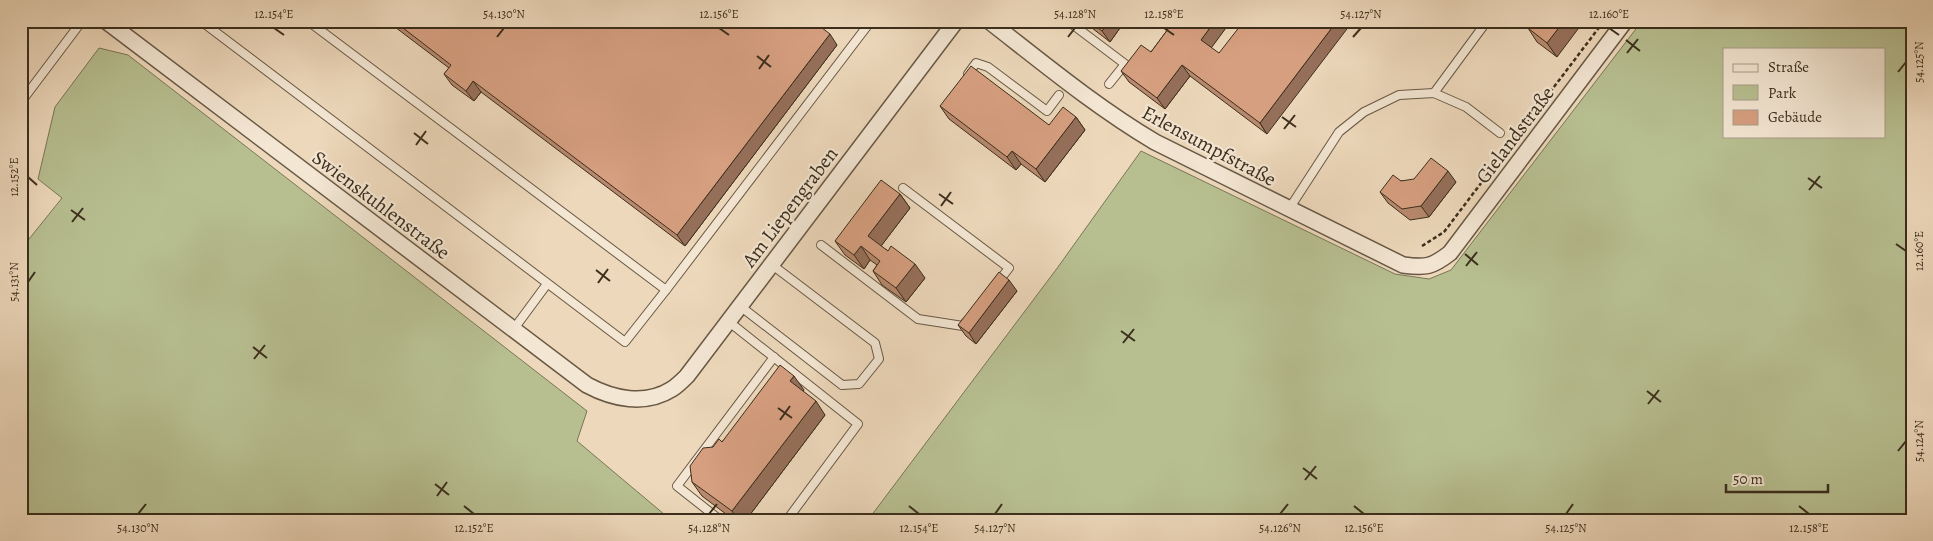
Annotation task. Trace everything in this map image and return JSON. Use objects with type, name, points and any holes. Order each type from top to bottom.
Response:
[{"type":"street","name":"Swienskuhlenstraße","points":[[106,21],[513,330],[595,389],[620,398],[642,399]]},
{"type":"street","name":"Am Liepengraben","points":[[642,399],[672,389],[687,376],[956,21]]},
{"type":"street","name":"Erlensumpfstraße","points":[[989,21],[1129,127],[1155,142],[1403,265],[1421,268],[1430,266]]},
{"type":"street","name":"Gielandstraße","points":[[1430,266],[1450,252],[1625,21]]},
{"type":"lane","points":[[21,102],[82,21]]},
{"type":"lane","points":[[201,21],[625,342],[871,21]]},
{"type":"lane","points":[[308,21],[666,290]]},
{"type":"lane","points":[[1068,21],[1125,64],[1109,84]]},
{"type":"lane","points":[[1434,93],[1487,21]]},
{"type":"lane","points":[[960,84],[976,63],[988,67],[1046,111],[1059,95]]},
{"type":"lane","points":[[1289,210],[1339,132],[1364,112],[1399,95],[1434,93],[1466,108],[1500,133]]},
{"type":"lane","points":[[903,188],[1009,268],[992,290]]},
{"type":"lane","points":[[821,245],[918,319],[962,326],[974,312]]},
{"type":"lane","points":[[740,306],[842,385],[859,384],[879,359],[874,343],[771,264]]},
{"type":"lane","points":[[513,330],[547,284]]},
{"type":"lane","points":[[728,321],[858,424],[787,520]]},
{"type":"lane","points":[[720,520],[677,486],[774,357]]},
{"type":"path","points":[[1422,246],[1444,232],[1604,21]]},
{"type":"green space","points":[[1642,21],[1912,21],[1912,520],[868,520],[1058,267],[1141,151],[1395,274],[1429,279],[1451,270]]},
{"type":"green space","points":[[99,48],[128,55],[587,411],[577,441],[671,520],[21,520],[21,249],[62,198],[38,179],[55,107]]},
{"type":"building","points":[[394,21],[813,21],[830,34],[677,235],[473,81],[466,91],[444,74],[451,65]]},
{"type":"building","points":[[1089,21],[1110,21],[1102,31]]},
{"type":"building","points":[[1174,21],[1215,21],[1201,40],[1219,53],[1244,21],[1337,21],[1260,123],[1182,65],[1157,98],[1121,71],[1141,45],[1151,52]]},
{"type":"building","points":[[1533,21],[1564,21],[1547,43],[1528,28]]},
{"type":"building","points":[[971,66],[1049,125],[1063,107],[1076,117],[1036,169],[1012,151],[1007,157],[940,106]]},
{"type":"building","points":[[1431,158],[1448,171],[1421,206],[1402,209],[1380,192],[1393,175],[1401,181],[1414,179]]},
{"type":"building","points":[[881,180],[900,194],[868,236],[888,251],[891,246],[915,264],[896,288],[873,271],[880,261],[861,246],[854,255],[835,241]]},
{"type":"building","points":[[999,272],[1009,280],[969,333],[958,325]]},
{"type":"building","points":[[780,365],[794,376],[790,381],[816,401],[732,511],[692,482],[690,466],[703,448],[713,447],[719,439],[722,442]]}]
